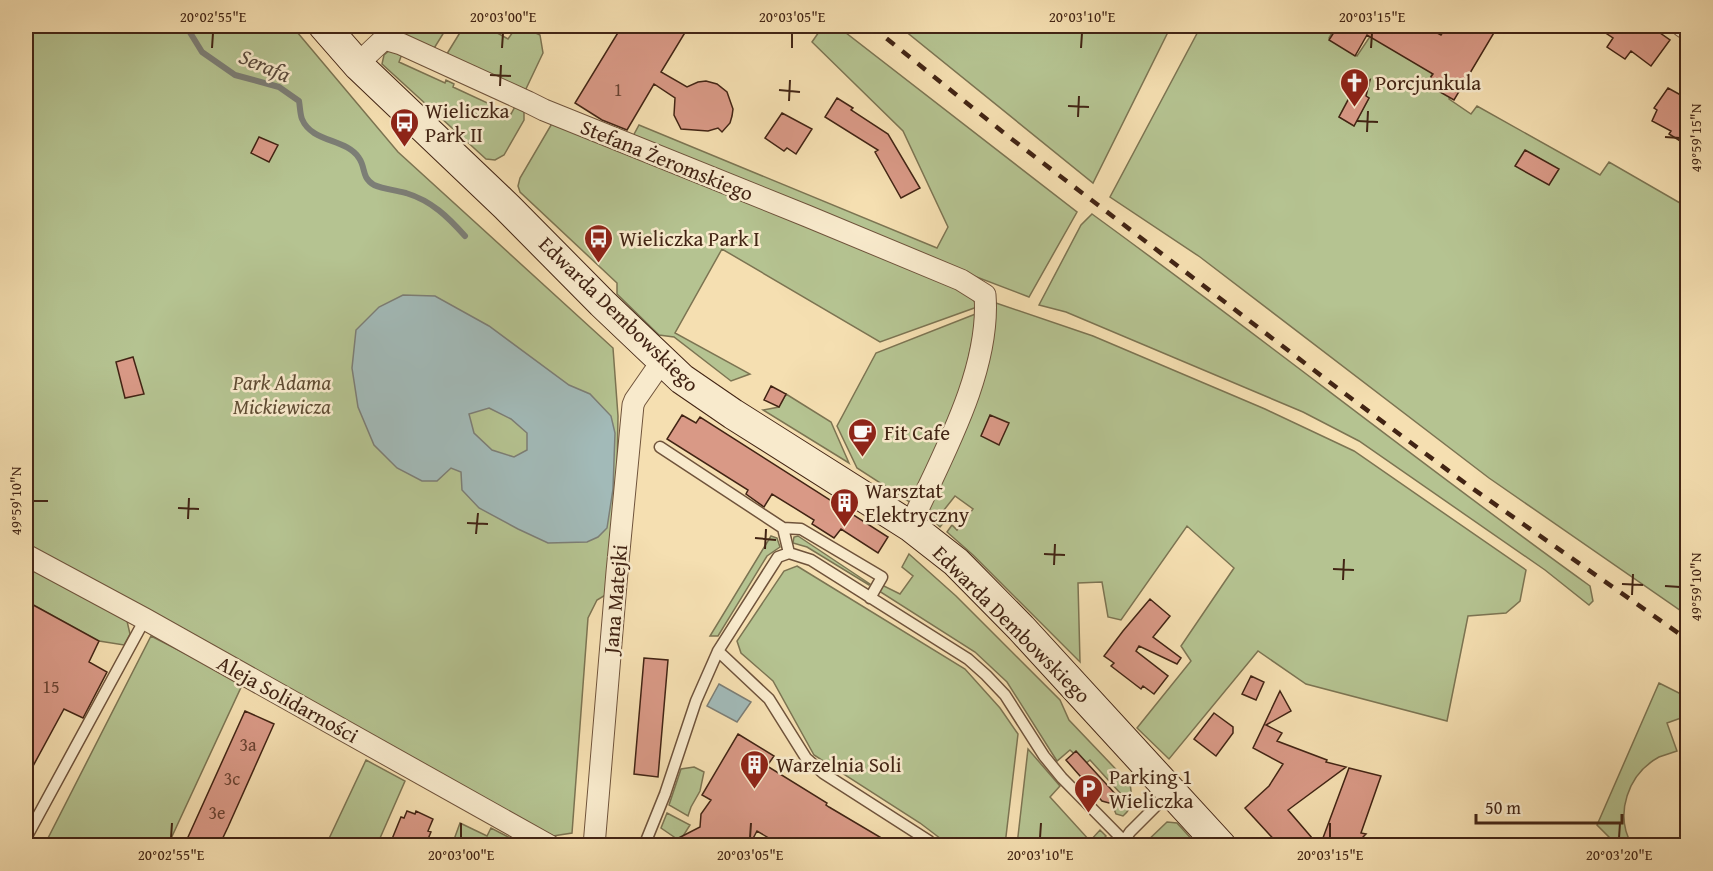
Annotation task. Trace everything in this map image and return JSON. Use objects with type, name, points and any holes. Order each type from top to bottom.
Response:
[{"type":"street","name":"Edwarda Dembowskiego","points":[[324,26],[359,66],[682,379],[705,395],[913,518],[1021,628],[1221,846]]},
{"type":"street","points":[[1682,26],[1688,30]]},
{"type":"street","name":"Stefana Żeromskiego","points":[[359,66],[384,39],[401,44],[544,110],[961,280],[985,295],[984,331],[974,377],[955,428],[913,518]]},
{"type":"street","name":"Jana Matejki","points":[[594,846],[616,572],[633,405],[662,360]]},
{"type":"street","name":"Aleja Solidarności","points":[[26,555],[145,619],[550,846]]},
{"type":"lane","points":[[660,447],[783,528],[801,529],[882,577],[870,598]]},
{"type":"lane","points":[[783,528],[789,553]]},
{"type":"lane","points":[[644,846],[665,794],[696,701],[718,651],[778,557],[789,553],[811,560],[968,659],[1005,696],[1044,756],[1062,778],[1124,842],[1130,832],[1171,792]]},
{"type":"lane","points":[[26,838],[145,619]]},
{"type":"lane","points":[[718,651],[769,699],[806,758],[823,773],[929,841],[933,846]]},
{"type":"green space","name":"Park Adama Mickiewicza","points":[[26,26],[292,26],[398,152],[613,348],[618,416],[616,534],[612,591],[597,600],[588,618],[572,833],[553,836],[26,546]]},
{"type":"green space","points":[[405,26],[440,26],[446,29],[433,50],[401,34]]},
{"type":"green space","points":[[464,26],[485,26],[508,39],[517,26],[540,35],[543,53],[524,93],[445,57]]},
{"type":"green space","points":[[823,26],[837,26],[1077,212],[1029,297],[632,138],[639,125],[937,248],[948,227],[903,131],[812,42]]},
{"type":"green space","points":[[899,26],[1171,26],[1093,183]]},
{"type":"green space","points":[[1201,26],[1336,26],[1329,38],[1357,56],[1371,35],[1433,72],[1427,85],[1451,94],[1449,99],[1471,114],[1477,106],[1600,175],[1609,162],[1687,207],[1687,615],[1489,478],[1200,257],[1110,197]],"holes":[[[1359,89],[1369,98],[1354,126],[1339,117],[1353,90]]]},
{"type":"green space","points":[[391,49],[403,51],[399,62],[445,83],[446,80],[454,84],[453,87],[511,114],[517,103],[524,111],[524,120],[504,155],[495,160],[486,159],[382,64],[384,55]]},
{"type":"green space","points":[[554,120],[970,293],[977,307],[880,342],[722,249],[675,333],[750,374],[731,381],[674,337],[659,335],[617,294],[617,283],[520,192],[518,186],[520,178]]},
{"type":"green space","points":[[1092,214],[1590,586],[1593,601],[1589,605],[1545,570],[1359,441],[1303,412],[1066,312],[1039,305],[1081,225]]},
{"type":"green space","points":[[993,302],[1093,336],[1265,409],[1354,451],[1526,570],[1520,601],[1506,613],[1468,616],[1447,721],[1306,684],[1258,651],[1169,759],[1137,728],[1191,661],[1181,646],[1234,568],[1187,526],[1121,620],[1108,617],[1102,582],[1078,583],[1080,662],[947,532],[952,525],[957,530],[973,509],[955,496],[940,515],[945,521],[940,527],[924,511]]},
{"type":"green space","points":[[978,313],[960,398],[911,503],[857,468],[837,426],[876,353]]},
{"type":"green space","points":[[786,394],[831,422],[849,463],[763,410],[779,407]]},
{"type":"green space","points":[[771,536],[777,538],[780,547],[767,556],[718,636],[710,636]]},
{"type":"green space","points":[[798,536],[870,584],[807,547],[793,543],[794,537]]},
{"type":"green space","points":[[909,554],[956,596],[1060,700],[1069,720],[1130,784],[1132,797],[1127,813],[1123,816],[1116,814],[1114,809],[1121,794],[1090,760],[1085,764],[1070,750],[1057,761],[1007,682],[975,652],[879,591],[882,585],[900,594],[913,576],[902,567]]},
{"type":"green space","points":[[26,565],[127,621],[130,634],[124,645],[99,641],[26,601]]},
{"type":"green space","points":[[797,566],[965,669],[1000,708],[1018,734],[1005,845],[949,845],[920,823],[814,755],[773,681],[741,653],[737,641],[784,571]]},
{"type":"green space","points":[[151,636],[243,683],[168,845],[44,846]]},
{"type":"green space","points":[[1659,683],[1687,697],[1687,728],[1681,718],[1667,723],[1677,751],[1659,757],[1648,764],[1632,784],[1624,808],[1624,821],[1632,845],[1617,845],[1597,825]]},
{"type":"green space","points":[[1028,749],[1060,786],[1050,797],[1090,841],[1100,830],[1106,836],[1097,845],[1083,845],[1065,839],[1054,845],[1017,845]]},
{"type":"green space","points":[[366,760],[405,781],[377,845],[326,845]]},
{"type":"green space","points":[[694,767],[704,772],[700,791],[688,816],[669,805],[681,769]]},
{"type":"green space","points":[[667,813],[690,825],[680,841],[661,828]]},
{"type":"green space","points":[[1167,822],[1177,823],[1197,845],[1143,845]]},
{"type":"green space","points":[[460,823],[487,836],[491,828],[524,845],[452,845]]},
{"type":"water","points":[[403,295],[435,296],[489,326],[569,385],[590,394],[611,416],[615,433],[613,489],[607,528],[598,537],[587,542],[548,543],[479,508],[462,490],[461,472],[451,468],[437,481],[422,481],[397,468],[374,445],[358,407],[352,368],[356,330],[379,307]],"holes":[[[489,408],[511,419],[527,433],[527,450],[514,457],[492,450],[474,433],[469,414]]]},
{"type":"water","points":[[719,684],[751,702],[737,722],[707,706]]},
{"type":"building","points":[[622,26],[689,26],[661,72],[687,87],[706,81],[717,84],[727,92],[733,109],[730,123],[722,132],[718,128],[708,131],[681,129],[674,115],[675,98],[654,84],[627,130],[602,120],[575,103]]},
{"type":"building","points":[[1338,26],[1424,26],[1441,35],[1447,26],[1498,26],[1454,100],[1426,84],[1433,74],[1367,35],[1355,56],[1329,40]]},
{"type":"building","points":[[1595,26],[1650,26],[1670,40],[1651,66],[1631,51],[1625,59],[1607,47],[1613,38]]},
{"type":"building","name":"Porcjunkula","points":[[1370,80],[1366,96],[1369,98],[1354,126],[1339,117],[1354,89],[1356,91]]},
{"type":"building","points":[[1668,88],[1688,99],[1688,146],[1669,134],[1671,131],[1652,121],[1657,110],[1654,108]]},
{"type":"building","points":[[837,98],[888,134],[920,188],[901,198],[875,152],[878,150],[825,117]]},
{"type":"building","points":[[782,113],[812,129],[796,154],[787,148],[784,151],[765,138]]},
{"type":"building","points":[[259,137],[278,145],[269,162],[251,153]]},
{"type":"building","points":[[1525,150],[1559,169],[1549,185],[1515,166]]},
{"type":"building","points":[[133,357],[144,394],[125,398],[116,362]]},
{"type":"building","points":[[771,386],[786,394],[779,407],[764,400]]},
{"type":"building","points":[[682,415],[696,423],[700,417],[888,537],[878,553],[841,529],[834,538],[812,524],[814,520],[772,494],[764,507],[746,494],[748,490],[667,439]]},
{"type":"building","points":[[990,415],[1009,423],[999,445],[981,436]]},
{"type":"building","points":[[1150,599],[1170,616],[1153,637],[1181,658],[1177,664],[1139,646],[1136,651],[1168,676],[1154,694],[1143,686],[1141,689],[1111,666],[1114,663],[1104,656]]},
{"type":"building","points":[[26,601],[99,641],[89,662],[107,672],[83,718],[64,709],[26,779]]},
{"type":"building","points":[[644,658],[668,660],[658,777],[634,774]]},
{"type":"building","points":[[1251,676],[1264,682],[1256,700],[1242,694]]},
{"type":"building","points":[[1280,691],[1291,711],[1266,725],[1282,733],[1277,741],[1327,760],[1326,762],[1346,767],[1288,810],[1319,846],[1280,846],[1245,808],[1269,786],[1283,764],[1253,748]]},
{"type":"building","points":[[245,711],[274,724],[228,827],[219,846],[184,846]]},
{"type":"building","points":[[1214,713],[1233,727],[1233,733],[1216,756],[1194,739]]},
{"type":"building","name":"Warzelnia Soli","points":[[738,734],[774,756],[767,766],[827,803],[829,807],[895,846],[782,846],[757,831],[749,846],[663,846],[700,827],[701,814],[711,800],[702,795]]},
{"type":"building","points":[[1076,751],[1119,798],[1109,803],[1102,801],[1066,760]]},
{"type":"building","points":[[1349,768],[1381,776],[1361,833],[1366,834],[1354,846],[1320,846]]},
{"type":"building","points":[[407,811],[415,814],[416,811],[433,819],[425,846],[392,846],[395,840],[392,839],[401,817],[404,818]]},
{"type":"waterway","name":"Serafa","points":[[186,26],[202,52],[235,75],[279,87],[299,101],[301,117],[307,127],[321,137],[353,152],[359,158],[365,176],[370,182],[424,200],[446,216],[465,236]]},
{"type":"railway","points":[[871,26],[1009,137],[1336,387],[1469,486],[1688,640]]},
{"type":"place","name":"Porcjunkula","points":[[1354,108]]},
{"type":"place","name":"Wieliczka Park II","points":[[404,148]]},
{"type":"place","name":"Wieliczka Park I","points":[[598,264]]},
{"type":"place","name":"Fit Cafe","points":[[863,458]]},
{"type":"place","name":"Warsztat Elektryczny","points":[[844,528]]},
{"type":"place","name":"Warzelnia Soli","points":[[755,790]]},
{"type":"place","name":"Parking 1 Wieliczka","points":[[1088,814]]}]
